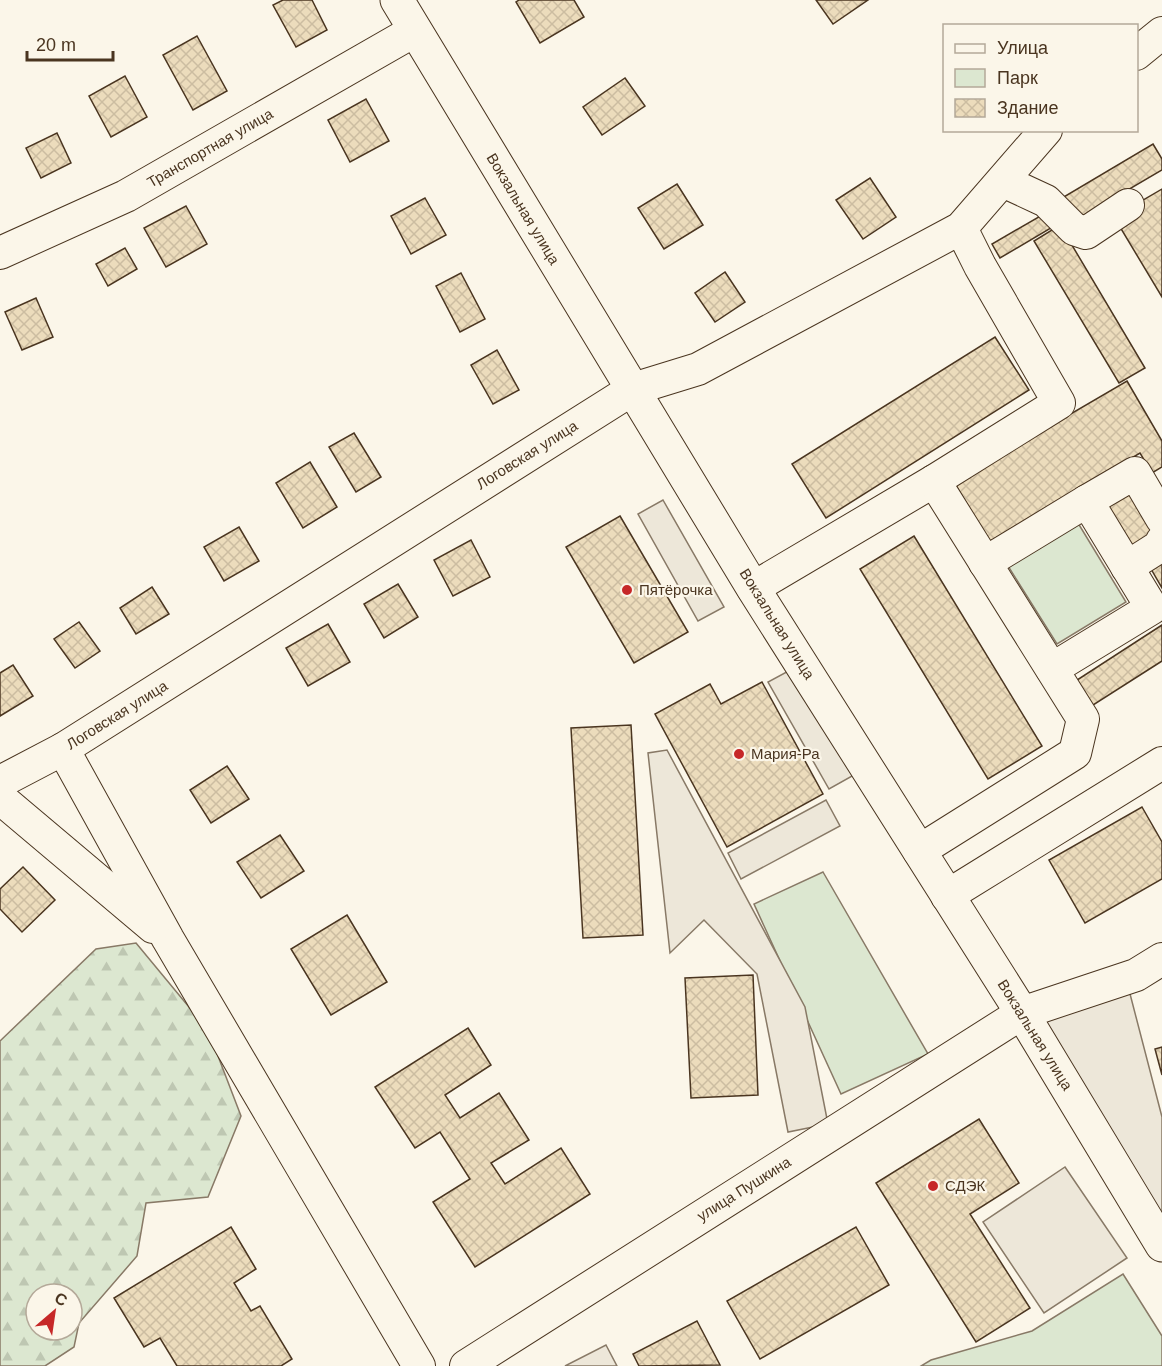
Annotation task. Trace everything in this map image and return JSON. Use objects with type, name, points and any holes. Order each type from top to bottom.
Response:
[{"type":"main road","name":"Вокзальная улица","points":[[397,0],[753,588],[1022,1012],[1162,1245]]},
{"type":"street","name":"Транспортная улица","points":[[0,253],[126,196],[414,31]]},
{"type":"street","points":[[1138,53],[1162,33]]},
{"type":"street","name":"Логовская улица","points":[[0,782],[63,749],[633,389],[698,369],[961,228],[1044,132]]},
{"type":"street","points":[[1002,180],[1046,201],[1074,229],[1086,233],[1128,205]]},
{"type":"street","points":[[753,588],[934,481],[1059,403],[980,266],[961,228]]},
{"type":"street","points":[[985,563],[1135,473],[1162,519]]},
{"type":"street","points":[[919,851],[1075,753],[1083,719],[934,481]]},
{"type":"street","points":[[1052,669],[1152,608],[1087,501]]},
{"type":"street","points":[[1127,567],[1160,546],[1162,541]]},
{"type":"street","points":[[63,749],[168,939],[419,1366]]},
{"type":"street","points":[[947,896],[1162,763]]},
{"type":"street","points":[[0,798],[168,939]]},
{"type":"street","name":"улица Пушкина","points":[[466,1366],[1022,1012],[1136,975],[1162,959]]},
{"type":"green space","points":[[1078,523],[1126,602],[1057,644],[1008,566]]},
{"type":"green space","points":[[823,872],[928,1054],[841,1094],[754,904]]},
{"type":"green space","points":[[136,943],[208,1030],[241,1116],[208,1197],[146,1203],[137,1256],[84,1317],[84,1282],[24,1282],[24,1342],[75,1342],[74,1347],[45,1366],[0,1366],[0,1041],[96,949]]},
{"type":"green space","points":[[1123,1274],[1162,1336],[1162,1366],[921,1366],[931,1360],[1032,1331]]},
{"type":"shaded area","points":[[663,500],[724,607],[698,621],[638,514]]},
{"type":"shaded area","points":[[794,668],[854,775],[829,789],[768,682]]},
{"type":"shaded area","points":[[667,750],[805,1007],[828,1124],[788,1132],[757,974],[704,920],[670,953],[648,753]]},
{"type":"shaded area","points":[[826,800],[840,826],[741,879],[728,853]]},
{"type":"shaded area","points":[[1129,990],[1162,1117],[1162,1233],[1029,1015]]},
{"type":"shaded area","points":[[1065,1167],[1127,1258],[1044,1313],[983,1222]]},
{"type":"shaded area","points":[[606,1345],[617,1366],[565,1366]]},
{"type":"building","points":[[283,0],[312,0],[327,30],[296,47],[273,5]]},
{"type":"building","points":[[519,0],[574,0],[584,17],[540,43],[516,2]]},
{"type":"building","points":[[816,0],[868,0],[833,24]]},
{"type":"building","points":[[197,36],[227,91],[193,110],[163,55]]},
{"type":"building","points":[[125,76],[147,117],[111,137],[89,96]]},
{"type":"building","points":[[625,78],[645,106],[602,135],[583,107]]},
{"type":"building","points":[[366,99],[389,141],[350,162],[328,120]]},
{"type":"building","points":[[57,133],[71,163],[41,178],[26,148]]},
{"type":"building","points":[[1153,144],[1162,159],[1162,170],[1075,221],[1062,198]]},
{"type":"building","points":[[870,178],[896,217],[863,239],[836,200]]},
{"type":"building","points":[[677,184],[703,225],[664,249],[638,208]]},
{"type":"building","points":[[1162,189],[1162,297],[1114,217]]},
{"type":"building","points":[[425,198],[446,235],[411,254],[391,216]]},
{"type":"building","points":[[186,206],[207,244],[166,267],[144,228]]},
{"type":"building","points":[[1049,211],[1056,225],[1000,258],[992,244]]},
{"type":"building","points":[[1060,225],[1145,368],[1119,383],[1034,241]]},
{"type":"building","points":[[125,248],[137,269],[108,286],[96,264]]},
{"type":"building","points":[[725,272],[745,302],[715,322],[695,293]]},
{"type":"building","points":[[461,273],[485,319],[460,332],[436,286]]},
{"type":"building","points":[[36,298],[53,337],[22,350],[5,312]]},
{"type":"building","points":[[995,337],[1029,390],[826,518],[792,464]]},
{"type":"building","points":[[497,350],[519,390],[493,404],[471,365]]},
{"type":"building","points":[[1127,381],[1162,441],[1162,467],[1152,473],[1140,453],[989,542],[954,482]]},
{"type":"building","points":[[354,433],[381,477],[356,492],[329,447]]},
{"type":"building","points":[[310,462],[337,507],[303,528],[276,483]]},
{"type":"building","points":[[1132,480],[1162,532],[1130,554],[1098,499]]},
{"type":"building","name":"Пятёрочка","points":[[620,516],[688,632],[634,663],[566,547]]},
{"type":"building","points":[[239,527],[259,561],[224,581],[204,547]]},
{"type":"building","points":[[914,536],[1042,746],[988,779],[860,569]]},
{"type":"building","points":[[471,540],[490,577],[453,596],[434,560]]},
{"type":"building","points":[[1162,553],[1162,588],[1147,562]]},
{"type":"building","points":[[398,584],[418,617],[384,638],[364,604]]},
{"type":"building","points":[[152,587],[169,614],[136,634],[120,608]]},
{"type":"building","points":[[79,622],[100,651],[75,668],[54,639]]},
{"type":"building","points":[[328,624],[350,662],[308,686],[286,648]]},
{"type":"building","points":[[1162,625],[1162,661],[1090,707],[1074,682]]},
{"type":"building","points":[[13,665],[33,696],[0,716],[0,673]]},
{"type":"building","name":"Мария-Ра","points":[[762,682],[823,794],[727,847],[655,714],[710,684],[721,704]]},
{"type":"building","points":[[631,725],[643,935],[583,938],[571,728]]},
{"type":"building","points":[[227,766],[249,799],[211,823],[190,790]]},
{"type":"building","points":[[1142,807],[1162,842],[1162,879],[1085,923],[1049,860]]},
{"type":"building","points":[[280,835],[304,871],[261,898],[237,862]]},
{"type":"building","points":[[23,867],[55,900],[22,932],[0,909],[0,889]]},
{"type":"building","points":[[347,915],[387,982],[331,1015],[291,949]]},
{"type":"building","points":[[753,975],[758,1095],[691,1098],[685,978]]},
{"type":"building","points":[[468,1028],[491,1065],[445,1095],[460,1118],[499,1093],[529,1140],[491,1163],[505,1184],[561,1148],[590,1194],[475,1267],[433,1202],[470,1179],[440,1132],[415,1148],[375,1087]]},
{"type":"building","points":[[1162,1047],[1162,1075],[1155,1049]]},
{"type":"building","points":[[979,1119],[1019,1183],[970,1214],[1030,1308],[976,1342],[876,1183]]},
{"type":"building","points":[[231,1227],[256,1269],[234,1283],[251,1311],[260,1306],[292,1359],[281,1366],[177,1366],[160,1338],[144,1347],[114,1298]]},
{"type":"building","points":[[856,1227],[889,1285],[760,1359],[727,1301]]},
{"type":"building","points":[[697,1321],[720,1365],[639,1366],[633,1354]]},
{"type":"place","name":"Пятёрочка","points":[[627,590]]},
{"type":"place","name":"Мария-Ра","points":[[739,754]]},
{"type":"place","name":"СДЭК","points":[[933,1186]]}]
